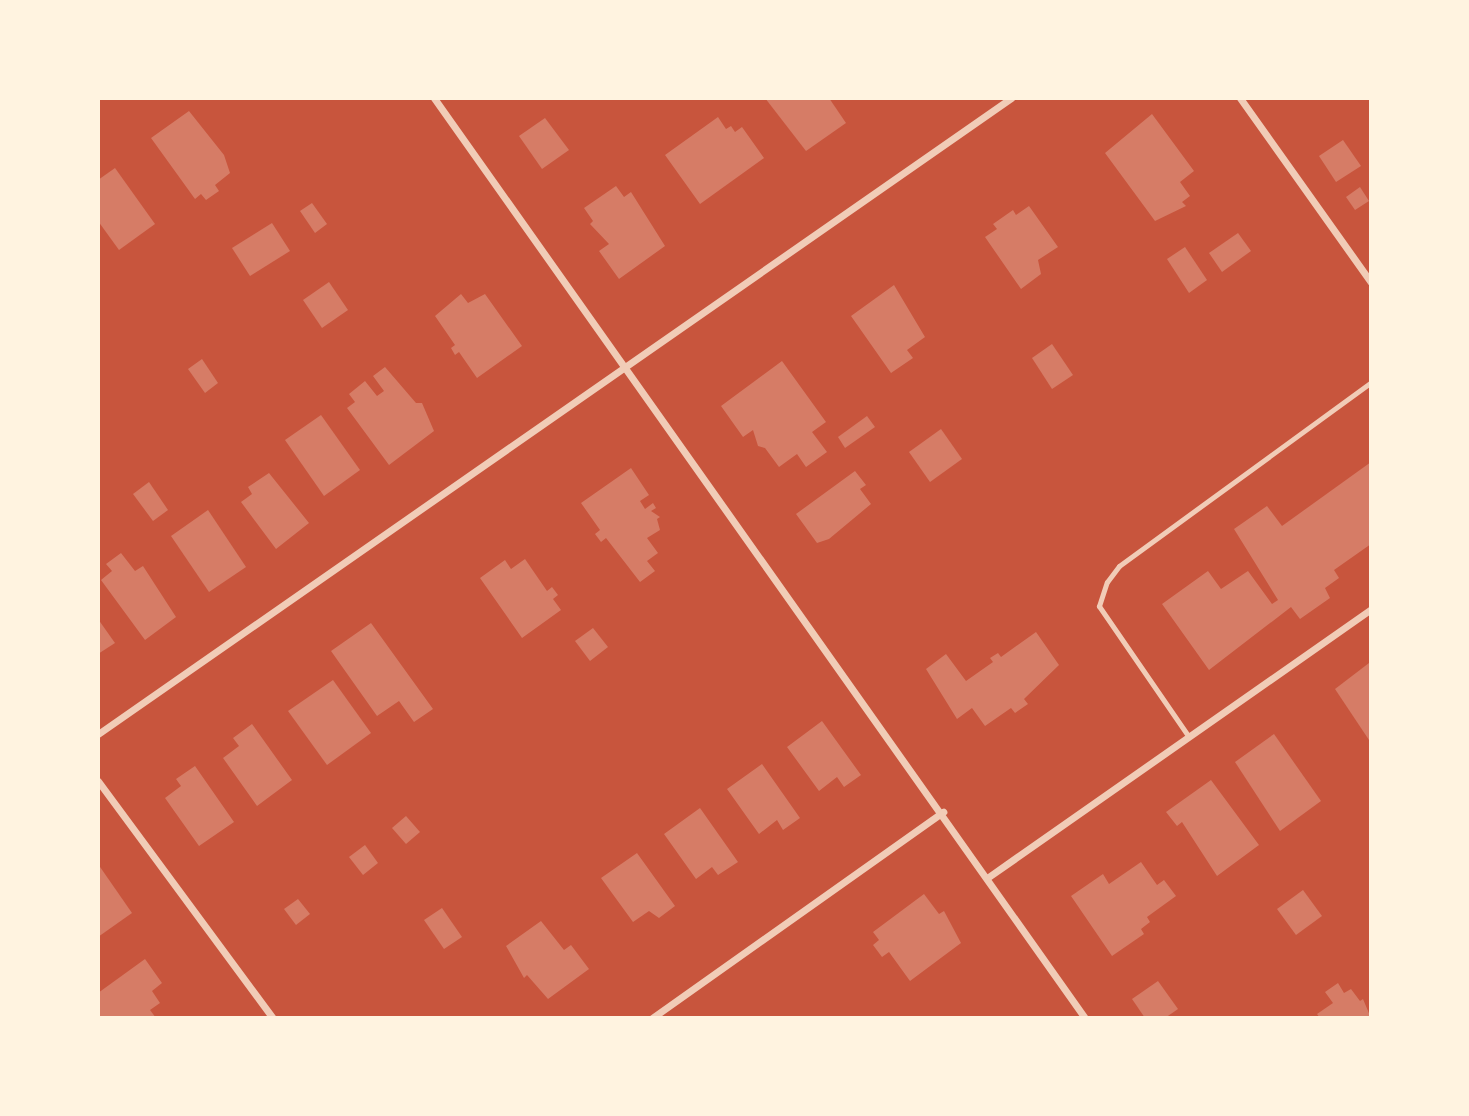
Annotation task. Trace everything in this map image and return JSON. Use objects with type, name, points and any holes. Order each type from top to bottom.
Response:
[{"type":"street","points":[[434,98],[623,367],[943,812],[1086,1018]]},
{"type":"street","points":[[98,734],[1011,98]]},
{"type":"street","points":[[1240,98],[1371,282]]},
{"type":"street","points":[[987,878],[1371,610]]},
{"type":"street","points":[[98,781],[273,1018]]},
{"type":"street","points":[[652,1018],[943,812]]},
{"type":"lane","points":[[1189,737],[1100,606],[1107,582],[1127,560],[1371,382]]},
{"type":"building","points":[[765,98],[829,98],[846,123],[806,151]]},
{"type":"building","points":[[189,111],[224,155],[230,173],[215,185],[219,191],[206,200],[201,194],[195,199],[151,138]]},
{"type":"building","points":[[1152,114],[1194,171],[1180,182],[1190,196],[1182,202],[1186,206],[1155,221],[1105,153]]},
{"type":"building","points":[[718,117],[726,129],[731,126],[735,132],[742,127],[764,158],[700,204],[665,155]]},
{"type":"building","points":[[545,118],[569,150],[542,169],[519,136]]},
{"type":"building","points":[[1343,140],[1361,166],[1336,182],[1319,156]]},
{"type":"building","points":[[115,168],[155,224],[119,250],[98,221],[98,180]]},
{"type":"building","points":[[616,186],[624,197],[631,192],[665,246],[619,279],[599,251],[609,244],[590,224],[593,221],[584,208]]},
{"type":"building","points":[[1360,187],[1369,201],[1355,210],[1346,197]]},
{"type":"building","points":[[312,203],[327,224],[315,233],[300,211]]},
{"type":"building","points":[[1029,206],[1058,247],[1038,260],[1041,274],[1021,289],[985,237],[997,229],[993,224],[1013,210],[1016,215]]},
{"type":"building","points":[[272,223],[290,251],[250,276],[232,248]]},
{"type":"building","points":[[1238,233],[1251,251],[1222,272],[1209,253]]},
{"type":"building","points":[[1185,247],[1207,280],[1189,293],[1167,259]]},
{"type":"building","points":[[329,282],[348,310],[322,328],[303,300]]},
{"type":"building","points":[[894,285],[925,337],[907,350],[913,358],[891,373],[851,316]]},
{"type":"building","points":[[461,294],[468,303],[485,294],[522,346],[477,378],[459,352],[455,355],[451,348],[455,345],[435,316]]},
{"type":"building","points":[[1052,344],[1073,375],[1052,389],[1032,358]]},
{"type":"building","points":[[202,359],[218,383],[205,393],[188,369]]},
{"type":"building","points":[[782,361],[826,422],[812,432],[827,452],[806,467],[797,454],[779,467],[765,448],[758,446],[753,430],[743,437],[721,406]]},
{"type":"building","points":[[385,367],[416,403],[422,403],[434,431],[389,465],[347,408],[355,402],[349,394],[365,381],[377,396],[384,391],[373,376]]},
{"type":"building","points":[[321,415],[360,470],[324,496],[285,440]]},
{"type":"building","points":[[867,416],[875,427],[845,448],[838,437]]},
{"type":"building","points":[[941,429],[962,459],[930,482],[909,452]]},
{"type":"building","points":[[1371,462],[1371,544],[1334,570],[1339,578],[1325,588],[1330,598],[1300,619],[1291,607],[1209,670],[1162,604],[1208,571],[1221,589],[1248,571],[1272,604],[1278,600],[1234,529],[1267,506],[1282,526]]},
{"type":"building","points":[[631,468],[649,495],[640,501],[645,509],[653,503],[656,508],[651,511],[660,517],[657,519],[660,530],[647,538],[658,553],[647,561],[655,571],[640,582],[606,538],[601,542],[595,534],[600,530],[581,503]]},
{"type":"building","points":[[855,471],[866,485],[860,489],[871,504],[829,539],[817,543],[796,514]]},
{"type":"building","points":[[269,473],[309,523],[276,549],[241,502],[252,494],[248,487]]},
{"type":"building","points":[[149,482],[168,510],[153,521],[133,494]]},
{"type":"building","points":[[208,510],[246,567],[209,592],[171,536]]},
{"type":"building","points":[[121,553],[135,571],[143,566],[176,617],[145,640],[101,580],[112,571],[106,564]]},
{"type":"building","points":[[525,559],[547,591],[552,587],[558,595],[553,599],[561,610],[522,638],[480,578],[505,560],[511,569]]},
{"type":"building","points":[[98,619],[115,643],[98,654]]},
{"type":"building","points":[[371,623],[433,709],[414,722],[399,701],[377,716],[331,651]]},
{"type":"building","points":[[593,628],[608,647],[590,661],[575,641]]},
{"type":"building","points":[[1036,632],[1059,665],[1024,699],[1028,704],[1015,713],[1011,708],[985,726],[972,708],[957,719],[926,669],[946,654],[966,681],[993,662],[990,658],[998,653],[1001,657]]},
{"type":"building","points":[[1369,663],[1371,666],[1371,743],[1335,689]]},
{"type":"building","points":[[333,680],[371,733],[327,765],[288,711]]},
{"type":"building","points":[[822,721],[861,775],[844,787],[837,777],[819,791],[787,747]]},
{"type":"building","points":[[252,724],[292,780],[257,806],[223,758],[239,746],[233,738]]},
{"type":"building","points":[[1274,734],[1321,801],[1280,831],[1235,762]]},
{"type":"building","points":[[762,764],[800,818],[783,830],[777,820],[759,834],[727,789]]},
{"type":"building","points":[[195,766],[234,822],[199,846],[165,798],[181,786],[176,779]]},
{"type":"building","points":[[1211,780],[1259,845],[1217,876],[1182,822],[1177,826],[1166,812]]},
{"type":"building","points":[[700,808],[738,862],[718,875],[712,867],[696,879],[664,834]]},
{"type":"building","points":[[406,816],[420,832],[406,844],[392,828]]},
{"type":"building","points":[[365,845],[378,863],[363,875],[349,857]]},
{"type":"building","points":[[637,853],[675,906],[659,918],[649,911],[633,922],[601,878]]},
{"type":"building","points":[[1141,862],[1157,885],[1164,880],[1176,896],[1147,917],[1150,922],[1141,929],[1144,934],[1112,956],[1071,896],[1103,874],[1109,884]]},
{"type":"building","points":[[98,864],[132,913],[98,937]]},
{"type":"building","points":[[1303,890],[1322,916],[1296,935],[1277,909]]},
{"type":"building","points":[[924,894],[939,914],[944,911],[961,943],[910,981],[889,952],[882,957],[873,945],[879,940],[873,932]]},
{"type":"building","points":[[298,899],[310,914],[296,925],[284,909]]},
{"type":"building","points":[[442,908],[462,937],[444,949],[424,920]]},
{"type":"building","points":[[541,921],[564,950],[571,945],[589,969],[548,999],[527,975],[524,978],[506,946]]},
{"type":"building","points":[[145,959],[162,983],[152,991],[160,1003],[150,1010],[156,1018],[99,1018],[98,993]]},
{"type":"building","points":[[1158,981],[1178,1009],[1165,1018],[1145,1018],[1132,999]]},
{"type":"building","points":[[1338,983],[1344,993],[1351,989],[1360,1001],[1363,999],[1371,1018],[1320,1018],[1317,1014],[1333,1003],[1325,992]]}]
